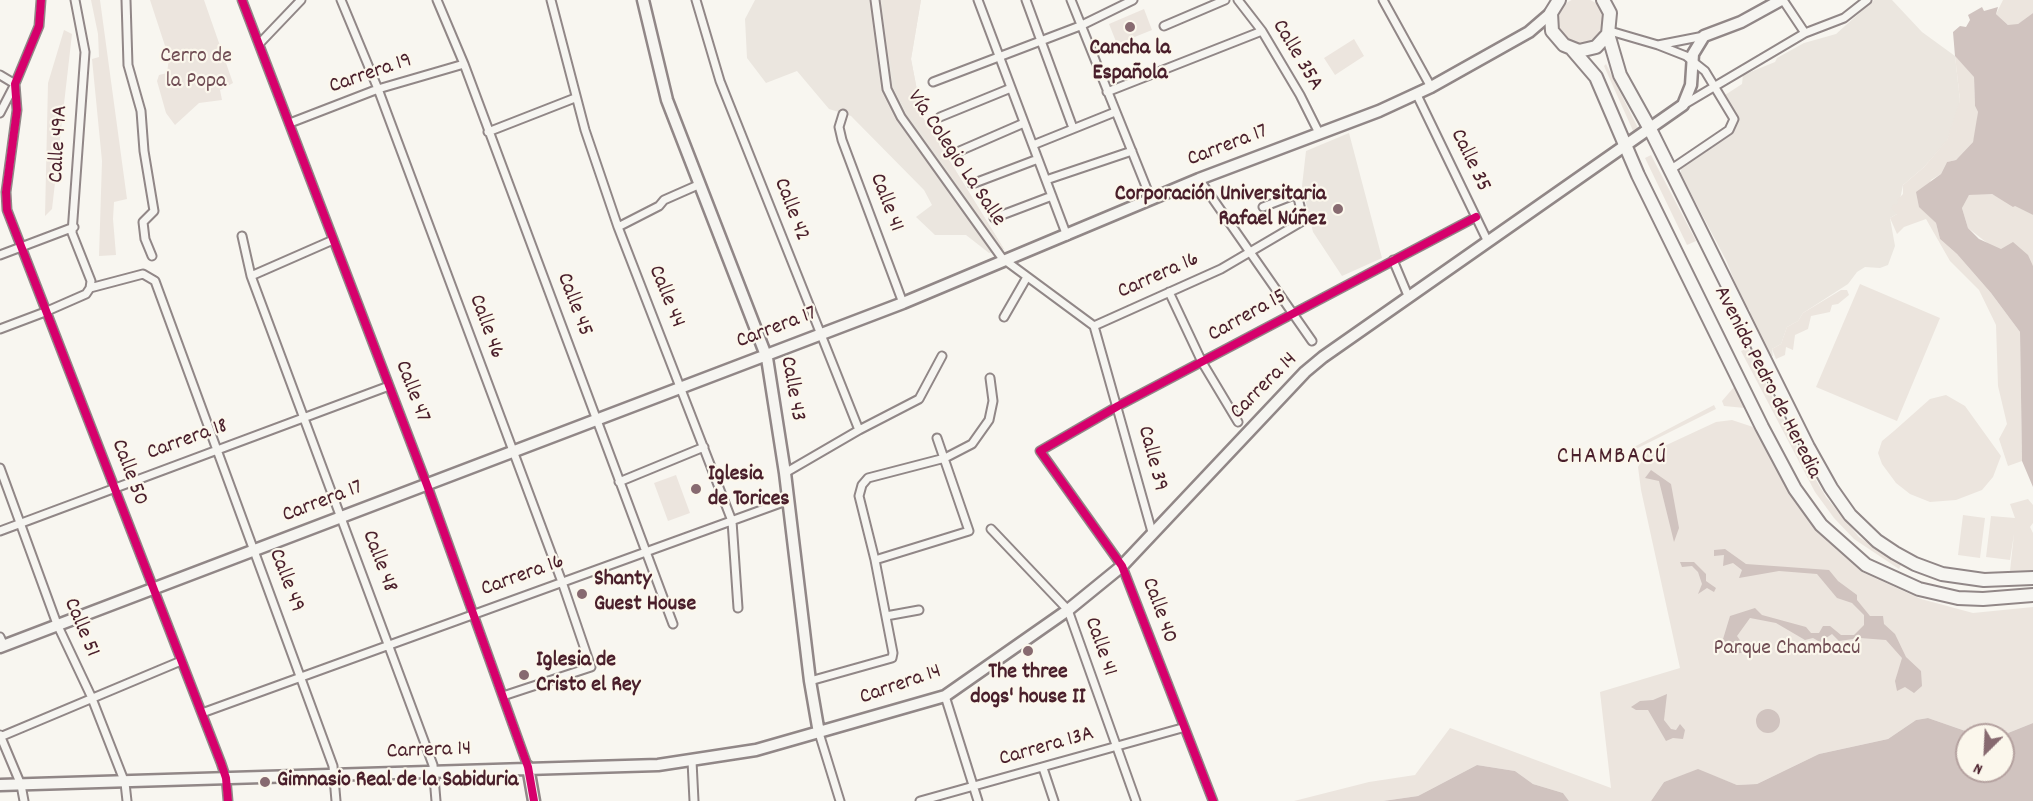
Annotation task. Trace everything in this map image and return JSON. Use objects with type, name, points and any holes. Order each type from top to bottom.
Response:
[{"type":"highway","name":"Avenida Pedro de Heredia","points":[[1603,0],[1610,13],[1609,32],[1616,66],[1650,129],[1808,447],[1831,488],[1850,515],[1876,541],[1915,564],[1942,574],[1984,580],[2032,579]]},
{"type":"highway","name":"Avenida Pedro de Heredia","points":[[1555,4],[1552,31],[1557,39],[1572,49],[1596,76],[1625,146],[1783,468],[1821,525],[1866,564],[1919,589],[1958,598],[2033,595]]},
{"type":"highway","points":[[1572,49],[1593,48],[1609,32]]},
{"type":"main road","name":"Calle 43","points":[[644,0],[667,99],[698,185],[720,231],[766,354],[789,500],[810,681],[819,733]]},
{"type":"main road","points":[[1683,105],[1691,85],[1692,60],[1696,46],[1704,36],[1741,22],[1782,0]]},
{"type":"main road","name":"Carrera 17","points":[[1,643],[254,551],[903,303],[1007,262],[1198,179],[1417,95],[1529,32],[1555,4]]},
{"type":"main road","name":"Carrera 14","points":[[0,786],[528,767],[622,767],[693,761],[756,750],[945,696],[1068,610],[1122,566],[1305,372],[1683,105]]},
{"type":"main road","name":"Calle 47","points":[[528,767],[534,801]]},
{"type":"street","points":[[0,113],[15,84],[39,26],[41,0]]},
{"type":"street","name":"Calle 49A","points":[[75,0],[85,52],[73,239],[91,281],[90,288]]},
{"type":"street","points":[[126,0],[128,65],[141,111],[144,151],[154,211],[143,222],[145,239],[152,256]]},
{"type":"street","name":"Calle 47","points":[[242,0],[427,485],[528,767]]},
{"type":"street","points":[[259,44],[301,0]]},
{"type":"street","name":"Calle 46","points":[[341,0],[378,89],[562,582],[591,668],[503,696]]},
{"type":"street","name":"Calle 45","points":[[437,0],[464,64],[673,624]]},
{"type":"street","name":"Calle 44","points":[[550,0],[575,98],[618,227],[732,520],[738,608]]},
{"type":"street","name":"Calle 42","points":[[696,0],[720,81],[859,430]]},
{"type":"street","name":"Vía Colegio La Salle","points":[[875,0],[881,60],[886,89],[892,102],[994,249],[1007,262]]},
{"type":"street","points":[[978,0],[1067,236]]},
{"type":"street","points":[[1026,0],[1073,128]]},
{"type":"street","points":[[1071,0],[1150,199]]},
{"type":"street","points":[[933,82],[1080,26],[1132,0]]},
{"type":"street","points":[[1164,26],[1225,0]]},
{"type":"street","name":"Calle 35A","points":[[1238,0],[1262,31],[1300,95],[1319,134]]},
{"type":"street","points":[[1383,0],[1431,87]]},
{"type":"street","points":[[1782,0],[1805,33]]},
{"type":"street","points":[[1683,105],[1715,84],[1805,33],[1844,18],[1867,0]]},
{"type":"street","points":[[1107,92],[1262,31]]},
{"type":"street","points":[[1609,32],[1658,45],[1692,60],[1715,84],[1733,115],[1732,127],[1670,170]]},
{"type":"street","points":[[1658,45],[1704,36]]},
{"type":"street","name":"Carrera 19","points":[[290,123],[378,89],[464,64]]},
{"type":"street","points":[[0,75],[15,84]]},
{"type":"street","name":"Calle 50","points":[[15,84],[17,110],[4,212],[20,247],[202,713],[226,778],[228,801]]},
{"type":"street","points":[[940,117],[1011,88]]},
{"type":"street","name":"Calle 35","points":[[1417,95],[1488,242]]},
{"type":"street","points":[[488,132],[575,98]]},
{"type":"street","points":[[1033,145],[1115,112]]},
{"type":"street","name":"Calle 41","points":[[843,114],[839,127],[842,140],[903,303]]},
{"type":"street","points":[[955,153],[1024,123]]},
{"type":"street","points":[[1046,180],[1132,151]]},
{"type":"street","points":[[972,184],[1038,159]]},
{"type":"street","points":[[1198,179],[1312,341]]},
{"type":"street","points":[[618,227],[659,206],[664,200],[698,185]]},
{"type":"street","name":"Carrera 16","points":[[1094,326],[1250,253],[1300,222],[1301,210],[1298,198],[1294,195],[1263,207]]},
{"type":"street","points":[[994,218],[1052,196]]},
{"type":"street","name":"Carrera 15","points":[[1040,451],[1118,406],[1476,217]]},
{"type":"street","points":[[0,255],[74,227]]},
{"type":"street","name":"Calle 48","points":[[242,236],[251,276],[390,645],[435,772],[436,801]]},
{"type":"street","points":[[251,276],[333,240]]},
{"type":"street","points":[[1393,260],[1409,297]]},
{"type":"street","points":[[1007,262],[1094,326]]},
{"type":"street","name":"Calle 49","points":[[90,288],[143,274],[155,280],[215,449],[302,677],[335,775],[336,801]]},
{"type":"street","points":[[1004,317],[1027,277]]},
{"type":"street","points":[[0,329],[86,294],[90,288]]},
{"type":"street","points":[[1169,292],[1202,362],[1238,423]]},
{"type":"street","name":"Calle 39","points":[[1094,326],[1152,532]]},
{"type":"street","points":[[785,473],[859,430],[919,399],[942,356]]},
{"type":"street","points":[[810,681],[892,658],[875,560],[859,496],[862,485],[868,478],[945,458],[967,447],[984,430],[993,400],[990,378]]},
{"type":"street","name":"Carrera 18","points":[[0,531],[215,449],[390,386]]},
{"type":"street","points":[[875,560],[969,531],[937,438]]},
{"type":"street","points":[[619,482],[704,447]]},
{"type":"street","name":"Calle 40","points":[[1040,451],[1122,566],[1182,728],[1213,801]]},
{"type":"street","name":"Calle 51","points":[[0,468],[57,624],[91,696],[125,783],[127,801]]},
{"type":"street","name":"Carrera 16","points":[[202,713],[789,500]]},
{"type":"street","name":"Calle 41","points":[[991,529],[1068,610],[1136,801]]},
{"type":"street","points":[[886,616],[919,610]]},
{"type":"street","points":[[24,801],[21,785],[0,736],[91,696],[181,661]]},
{"type":"street","points":[[945,696],[978,801]]},
{"type":"street","name":"Carrera 13A","points":[[920,801],[1182,728]]},
{"type":"street","name":"Calle 43","points":[[819,733],[840,801]]},
{"type":"street","points":[[693,761],[694,801]]},
{"type":"street","points":[[1043,768],[1054,801]]},
{"type":"shaded area","points":[[755,0],[921,0],[911,59],[922,116],[1004,249],[989,253],[966,235],[935,235],[916,217],[932,205],[924,190],[851,116],[829,109],[797,71],[766,83],[747,58],[745,19]]},
{"type":"shaded area","points":[[1874,0],[1892,0],[1922,32],[1955,56],[1960,100],[1957,114],[1947,141],[1924,167],[1903,185],[1897,214],[1890,218],[1895,246],[1888,265],[1880,268],[1865,267],[1857,272],[1848,284],[1803,313],[1798,321],[1787,327],[1781,344],[1772,349],[1773,356],[1767,358],[1760,344],[1762,338],[1756,327],[1751,324],[1750,310],[1745,307],[1726,260],[1681,175],[1681,169],[1735,128],[1736,115],[1725,95],[1742,84],[1743,75],[1775,62],[1777,58],[1804,43],[1836,34]]},
{"type":"shaded area","points":[[1982,7],[1984,11],[1998,7],[1996,14],[2008,25],[2018,24],[2033,13],[2033,215],[2013,207],[1992,194],[1969,195],[1962,208],[1968,228],[1979,239],[2001,249],[2013,242],[2028,255],[2033,266],[2033,487],[2022,461],[2020,332],[1991,293],[1957,254],[1940,239],[1936,223],[1919,207],[1916,192],[1941,174],[1947,162],[1956,160],[1973,142],[1978,112],[1975,106],[1974,77],[1955,56],[1953,32],[1960,26],[1966,27],[1970,20],[1968,15]]},
{"type":"shaded area","name":"Corporación Universitaria Rafael Núñez","points":[[1349,133],[1382,258],[1342,276],[1313,232],[1302,186],[1306,151]]},
{"type":"shaded area","points":[[1651,470],[1671,484],[1679,528],[1674,542],[1659,481],[1645,478]]},
{"type":"shaded area","points":[[1725,549],[1746,564],[1829,570],[1838,581],[1857,595],[1857,600],[1870,616],[1883,616],[1884,624],[1895,634],[1906,657],[1921,671],[1922,686],[1914,693],[1905,687],[1897,691],[1895,681],[1902,658],[1886,640],[1860,638],[1839,641],[1832,634],[1820,642],[1813,638],[1805,640],[1776,623],[1750,618],[1737,636],[1748,652],[1733,654],[1720,649],[1730,616],[1755,608],[1762,615],[1806,627],[1811,633],[1819,633],[1823,626],[1830,626],[1841,635],[1854,635],[1864,625],[1864,615],[1852,603],[1837,598],[1817,574],[1779,571],[1739,578],[1742,570],[1733,563],[1723,566],[1724,555],[1714,556],[1714,550]]},
{"type":"shaded area","points":[[1680,562],[1694,562],[1706,574],[1706,581],[1716,588],[1714,592],[1707,588],[1698,594],[1702,584],[1698,572],[1692,566],[1682,567]]},
{"type":"shaded area","points":[[1667,694],[1664,720],[1671,729],[1676,730],[1680,724],[1685,730],[1683,739],[1673,738],[1666,741],[1648,710],[1636,710],[1631,707],[1640,701],[1653,700]]},
{"type":"shaded area","points":[[1768,709],[1776,713],[1780,721],[1776,729],[1768,733],[1760,729],[1756,721],[1760,713]]},
{"type":"shaded area","points":[[1928,718],[1955,727],[1955,783],[2015,783],[2015,730],[2033,723],[2033,801],[1651,801],[1664,782],[1698,769],[1737,785],[1757,784],[1819,754],[1888,739],[1916,720]]},
{"type":"shaded area","points":[[1477,765],[1515,771],[1533,784],[1563,793],[1569,801],[1383,801],[1418,796]]},
{"type":"green space","points":[[1586,-2],[1598,4],[1603,12],[1603,30],[1598,38],[1590,43],[1576,44],[1564,38],[1559,30],[1558,16],[1564,4],[1572,-1]]},
{"type":"green space","points":[[91,0],[100,0],[127,199],[114,202],[116,255],[99,256],[102,161],[92,59],[99,57],[98,34]]},
{"type":"green space","name":"Cerro de la Popa","points":[[150,0],[204,0],[233,83],[220,90],[222,100],[199,103],[175,125],[166,113],[157,81],[159,75],[167,73],[169,58]]},
{"type":"green space","points":[[884,0],[921,0],[911,59],[922,116],[1007,254],[900,99],[887,47]]},
{"type":"green space","points":[[2003,0],[2033,0],[2033,13],[2017,25],[2008,25],[1996,14]]},
{"type":"green space","name":"Cancha la Española","points":[[1144,9],[1152,30],[1117,44],[1109,24]]},
{"type":"green space","points":[[64,30],[72,34],[52,209],[45,216],[48,83]]},
{"type":"green space","points":[[1354,39],[1364,56],[1335,75],[1324,58]]},
{"type":"green space","points":[[1955,56],[1974,76],[1975,106],[1978,112],[1977,127],[1973,142],[1956,160],[1947,162],[1941,174],[1931,180],[1920,207],[1936,223],[1940,239],[1957,254],[1991,293],[2020,332],[2022,461],[2008,466],[1999,439],[2007,424],[1998,386],[1996,325],[1979,290],[1950,261],[1926,219],[1904,227],[1897,234],[1890,218],[1897,214],[1891,208],[1893,204],[1898,205],[1897,200],[1903,194],[1903,185],[1924,167],[1947,140],[1960,100]]},
{"type":"green space","points":[[1606,64],[1639,130],[1634,133],[1604,66]]},
{"type":"green space","points":[[1651,155],[1696,241],[1687,245],[1645,158]]},
{"type":"green space","points":[[1992,194],[2033,215],[2033,266],[1991,246],[1968,228],[1962,208],[1963,202],[1969,195]]},
{"type":"green space","points":[[1860,284],[1940,318],[1897,421],[1816,387]]},
{"type":"green space","points":[[1841,290],[1847,290],[1849,295],[1838,304],[1832,305],[1830,312],[1811,316],[1808,329],[1795,335],[1793,350],[1786,347],[1785,355],[1776,359],[1772,349],[1781,344],[1787,327],[1798,321],[1803,313]]},
{"type":"green space","points":[[1748,348],[1800,453],[1826,497],[1859,537],[1901,565],[1899,569],[1854,539],[1834,518],[1815,492],[1741,351]]},
{"type":"green space","points":[[1734,387],[1745,408],[1724,406],[1722,401]]},
{"type":"green space","points":[[1946,395],[1965,406],[2001,456],[1993,477],[1982,490],[1956,500],[1930,502],[1910,494],[1896,483],[1882,464],[1878,453],[1882,441],[1930,399]]},
{"type":"green space","points":[[1714,405],[1716,409],[1636,449],[1634,447]]},
{"type":"green space","name":"Parque Chambacú","points":[[1732,420],[1753,427],[1792,496],[1816,529],[1862,572],[1921,599],[1973,613],[2033,607],[2033,723],[2015,730],[2015,723],[1955,723],[1955,727],[1928,718],[1916,720],[1888,739],[1819,754],[1757,784],[1737,785],[1698,770],[1664,782],[1651,801],[1569,801],[1563,793],[1533,784],[1515,771],[1477,765],[1418,796],[1383,801],[1294,801],[1369,782],[1415,775],[1450,728],[1611,788],[1600,692],[1680,668],[1638,467],[1645,455],[1716,422]]},
{"type":"green space","points":[[676,475],[690,513],[668,521],[654,483]]},
{"type":"green space","points":[[2028,499],[2033,505],[2033,523],[2030,527],[2033,533],[2033,573],[2014,573],[2010,571],[2014,534],[2010,560],[1986,557],[1991,516],[2015,518],[2010,504]]},
{"type":"green space","points":[[1963,515],[1985,518],[1980,558],[1958,555]]},
{"type":"cycle path","points":[[41,0],[39,26],[15,84],[17,110],[6,192],[7,210],[221,763],[226,778],[228,801]]},
{"type":"cycle path","points":[[242,0],[427,485],[528,767],[534,801]]},
{"type":"cycle path","points":[[1213,801],[1122,566],[1040,451],[1118,406],[1476,217]]},
{"type":"place","name":"Cancha la Española","points":[[1130,27]]},
{"type":"place","name":"Corporación Universitaria Rafael Núñez","points":[[1338,209]]},
{"type":"place","name":"Iglesia de Torices","points":[[696,489]]},
{"type":"place","name":"Shanty Guest House","points":[[582,594]]},
{"type":"place","name":"The three dogs' house II","points":[[1028,651]]},
{"type":"place","name":"Iglesia de Cristo el Rey","points":[[524,675]]},
{"type":"place","name":"Gimnasio Real de la Sabiduria","points":[[265,782]]},
{"type":"district","name":"CHAMBACÚ","points":[[1612,459]]}]
